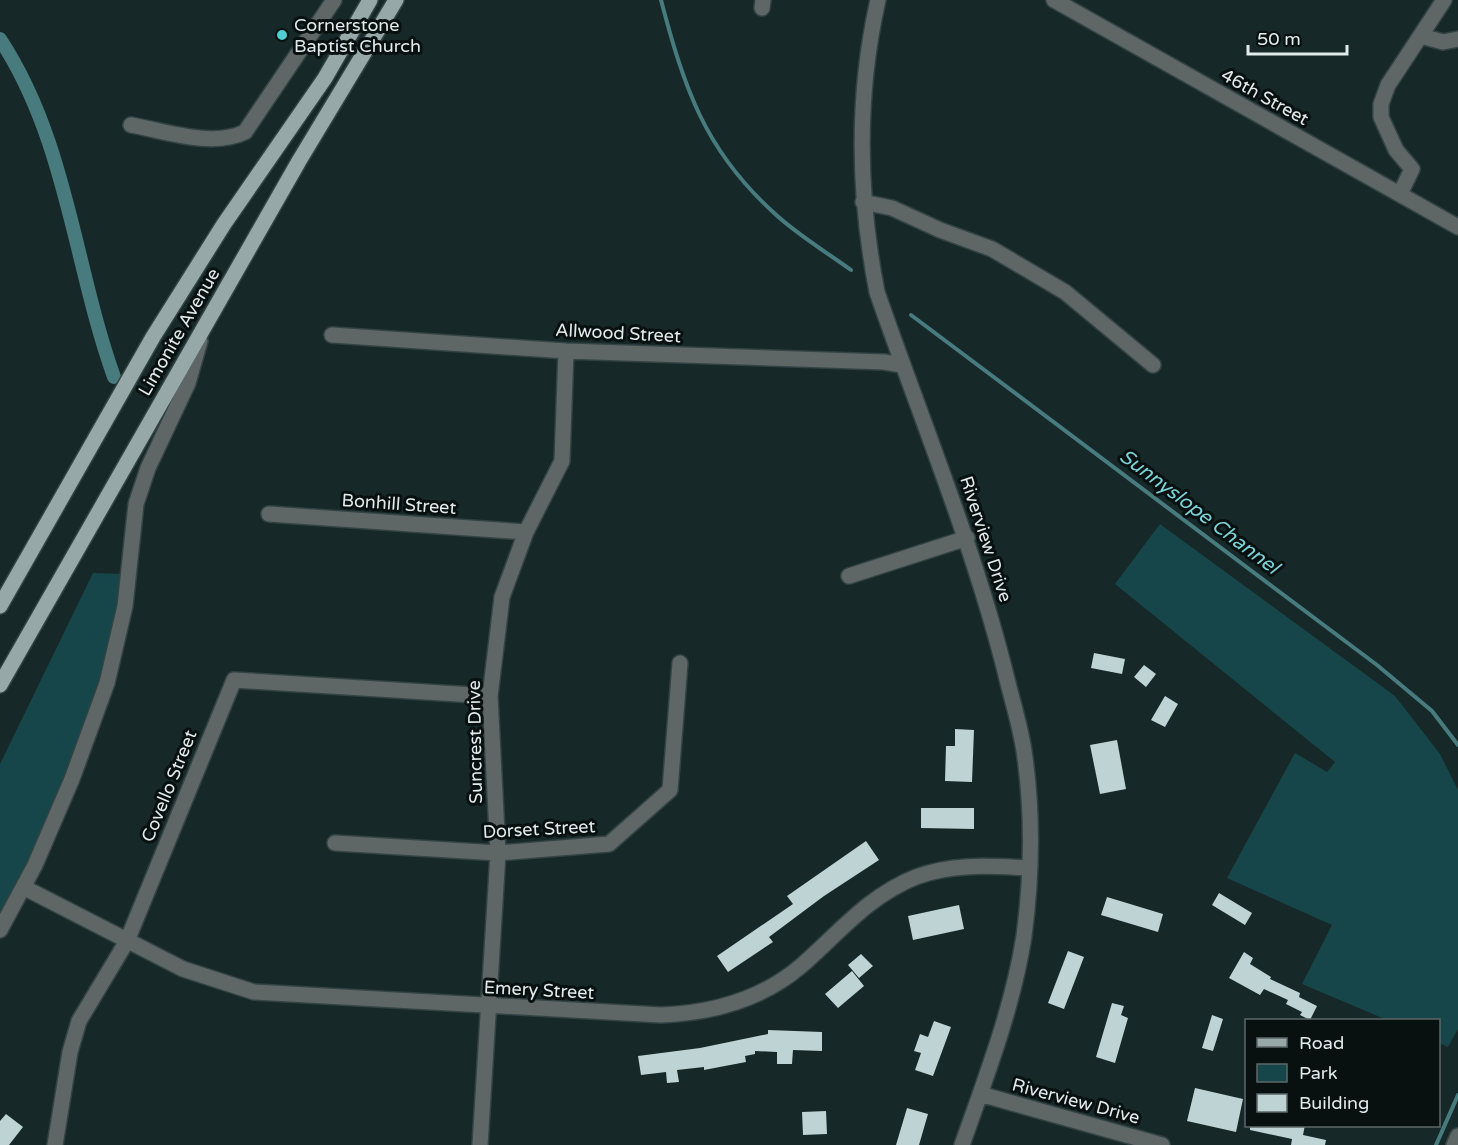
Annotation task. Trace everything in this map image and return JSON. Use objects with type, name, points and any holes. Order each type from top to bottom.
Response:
[{"type":"main road","name":"Limonite Avenue","points":[[0,606],[164,320],[224,224],[325,78],[370,0]]},
{"type":"main road","name":"Limonite Avenue","points":[[0,685],[202,331],[396,0]]},
{"type":"street","points":[[131,125],[210,139],[234,137],[244,132],[334,0]]},
{"type":"street","name":"Riverview Drive","points":[[878,0],[864,77],[863,202],[878,292],[902,365],[967,538],[990,610],[1024,748],[1029,792],[1029,868],[1023,938],[1016,977],[962,1145]]},
{"type":"street","name":"46th Street","points":[[1054,0],[1458,227]]},
{"type":"street","points":[[1400,194],[1412,169],[1396,150],[1380,110],[1388,85],[1444,0]]},
{"type":"street","points":[[1421,36],[1443,42],[1458,39]]},
{"type":"street","points":[[863,202],[892,208],[940,230],[992,249],[1065,292],[1154,365]]},
{"type":"street","points":[[0,930],[25,888],[72,779],[107,682],[125,606],[136,504],[148,468],[188,383],[202,331]]},
{"type":"street","name":"Allwood Street","points":[[332,335],[566,351],[884,362],[902,365]]},
{"type":"street","name":"Suncrest Drive","points":[[480,1145],[498,853],[490,696],[502,597],[526,532],[562,461],[566,351]]},
{"type":"street","name":"Bonhill Street","points":[[269,514],[526,532]]},
{"type":"street","points":[[849,576],[967,538]]},
{"type":"street","name":"Dorset Street","points":[[335,843],[498,853],[609,844],[670,790],[680,663]]},
{"type":"street","name":"Covello Street","points":[[55,1145],[70,1052],[79,1021],[127,940],[234,680],[490,696]]},
{"type":"street","name":"Emery Street","points":[[25,888],[183,969],[254,992],[661,1015],[717,1009],[743,1001],[777,984],[800,966],[855,914],[896,885],[944,869],[970,866],[1029,868]]},
{"type":"street","name":"Riverview Drive","points":[[980,1094],[1162,1145]]},
{"type":"street","points":[[1454,1145],[1458,1136]]},
{"type":"green space","points":[[1160,524],[1395,696],[1440,754],[1458,790],[1458,1029],[1448,1047],[1440,1043],[1440,1019],[1385,1019],[1302,984],[1332,925],[1227,878],[1295,753],[1327,772],[1335,762],[1115,584]]},
{"type":"green space","points":[[93,573],[122,574],[122,589],[101,679],[58,798],[0,911],[0,764]]},
{"type":"building","points":[[1094,653],[1125,659],[1122,674],[1091,668]]},
{"type":"building","points":[[1144,665],[1156,674],[1146,687],[1134,677]]},
{"type":"building","points":[[1165,696],[1178,704],[1165,727],[1151,720]]},
{"type":"building","points":[[955,729],[974,730],[972,782],[945,781],[946,746],[955,746]]},
{"type":"building","points":[[1117,740],[1126,789],[1100,794],[1090,745]]},
{"type":"building","points":[[921,808],[974,808],[974,829],[921,828]]},
{"type":"building","points":[[866,841],[879,860],[824,896],[769,937],[773,942],[728,972],[717,956],[793,904],[787,896]]},
{"type":"building","points":[[1219,893],[1252,913],[1245,925],[1212,905]]},
{"type":"building","points":[[1107,897],[1163,914],[1158,932],[1101,915]]},
{"type":"building","points":[[959,905],[964,929],[913,940],[908,916]]},
{"type":"building","points":[[1068,951],[1084,957],[1064,1009],[1048,1003]]},
{"type":"building","points":[[1244,952],[1253,958],[1250,964],[1271,977],[1270,979],[1300,993],[1299,997],[1317,1006],[1310,1019],[1308,1019],[1300,1015],[1302,1012],[1286,1004],[1288,1000],[1264,989],[1260,995],[1229,978]]},
{"type":"building","points":[[861,954],[873,966],[859,978],[848,965]]},
{"type":"building","points":[[852,971],[864,986],[838,1008],[825,994]]},
{"type":"building","points":[[1112,1003],[1124,1006],[1121,1015],[1128,1018],[1115,1063],[1096,1057]]},
{"type":"building","points":[[1212,1015],[1223,1019],[1213,1051],[1202,1048]]},
{"type":"building","points":[[934,1021],[951,1027],[933,1076],[915,1070],[921,1053],[914,1051],[920,1034],[928,1037]]},
{"type":"building","points":[[768,1030],[822,1032],[822,1051],[793,1050],[792,1064],[777,1064],[777,1052],[755,1051],[755,1054],[745,1056],[746,1062],[704,1070],[704,1067],[677,1070],[679,1082],[667,1083],[666,1072],[641,1075],[638,1056],[700,1048],[768,1034]]},
{"type":"building","points":[[1195,1088],[1243,1099],[1236,1132],[1187,1121]]},
{"type":"building","points":[[907,1108],[928,1114],[919,1145],[896,1145]]},
{"type":"building","points":[[826,1111],[827,1134],[803,1135],[802,1112]]},
{"type":"building","points":[[6,1114],[23,1127],[9,1145],[0,1145],[0,1121]]},
{"type":"building","points":[[1250,1127],[1305,1127],[1303,1135],[1326,1140],[1325,1145],[1291,1145],[1292,1139],[1250,1130]]},
{"type":"waterway","name":"Sunnyslope Channel","points":[[661,0],[688,89],[713,140],[730,165],[749,188],[782,220],[851,270]]},
{"type":"waterway","points":[[0,39],[22,78],[55,161],[100,335],[114,377]]},
{"type":"waterway","name":"Sunnyslope Channel","points":[[911,315],[1377,665],[1432,711],[1458,745]]},
{"type":"waterway","name":"Sunnyslope Channel","points":[[1436,1145],[1458,1095]]},
{"type":"place","name":"Cornerstone Baptist Church","points":[[282,35]]}]
